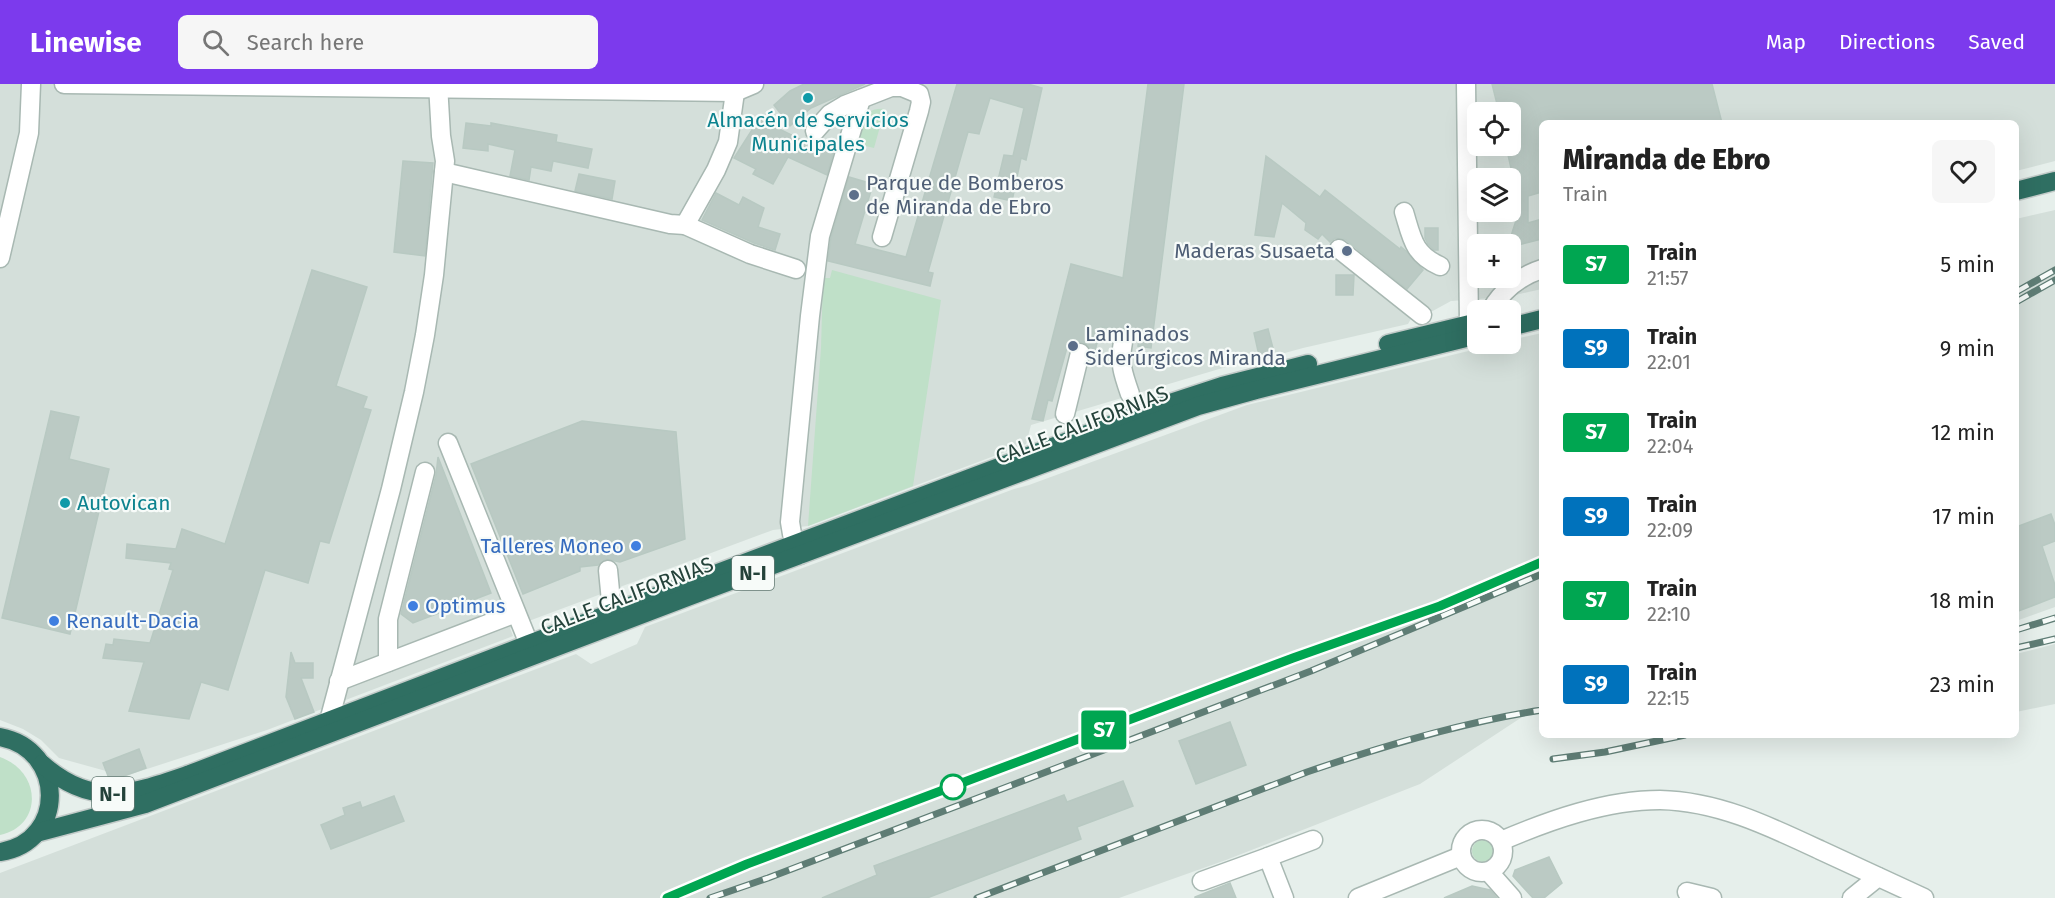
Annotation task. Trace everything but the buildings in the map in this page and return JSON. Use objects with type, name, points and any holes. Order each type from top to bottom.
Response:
[{"type":"highway","points":[[2019,190],[2055,181]]},
{"type":"highway","points":[[2019,203],[2055,194]]},
{"type":"highway","points":[[1521,312],[1539,308]]},
{"type":"highway","points":[[1521,325],[1539,321]]},
{"type":"highway","name":"CALLE CALIFORNIAS","points":[[42,764],[55,776],[81,789],[101,793],[118,794],[162,784],[612,612],[797,549],[1198,406],[1467,329]]},
{"type":"highway","name":"CALLE CALIFORNIAS","points":[[36,833],[145,804],[797,549]]},
{"type":"highway","name":"N-I","points":[[0,737],[20,743],[42,764],[50,784],[50,805],[36,833],[17,848],[0,852]]},
{"type":"street","points":[[0,258],[29,133],[31,84]]},
{"type":"street","points":[[64,84],[735,92],[754,84]]},
{"type":"street","points":[[1466,84],[1474,300]]},
{"type":"street","points":[[329,721],[391,489],[414,392],[434,275],[445,161],[438,87]]},
{"type":"street","points":[[815,131],[830,114],[891,87],[902,87],[919,94],[921,102],[882,237]]},
{"type":"street","points":[[685,225],[716,170],[728,142],[735,92]]},
{"type":"street","points":[[797,549],[790,522],[820,236],[861,99]]},
{"type":"street","points":[[444,172],[670,224],[685,225],[750,254],[796,269]]},
{"type":"street","points":[[1404,212],[1416,249],[1422,256],[1440,266]]},
{"type":"street","points":[[1339,249],[1422,315]]},
{"type":"street","points":[[1497,300],[1500,295],[1523,278],[1539,270]]},
{"type":"street","points":[[1123,342],[1120,357],[1130,394]]},
{"type":"street","points":[[1065,414],[1080,353]]},
{"type":"street","points":[[448,443],[529,644]]},
{"type":"street","points":[[388,662],[388,619],[425,472]]},
{"type":"street","points":[[608,570],[612,612]]},
{"type":"street","points":[[339,681],[516,613]]},
{"type":"street","points":[[1501,841],[1596,809],[1630,802],[1662,800],[1717,808],[1749,818],[1924,898]]},
{"type":"street","points":[[1475,831],[1490,831],[1501,841],[1503,859],[1489,872],[1480,873],[1471,869],[1461,856],[1463,842],[1475,831]]},
{"type":"street","points":[[1202,881],[1313,840]]},
{"type":"street","points":[[1358,898],[1461,856]]},
{"type":"street","points":[[1268,857],[1284,898]]},
{"type":"street","points":[[1489,872],[1512,898]]},
{"type":"street","points":[[1852,898],[1878,877]]},
{"type":"street","points":[[1687,892],[1712,898]]},
{"type":"shaded area","points":[[0,84],[2055,84],[2055,161],[2019,170],[2019,120],[1539,120],[1539,290],[1506,297],[1451,301],[1429,313],[1412,317],[1408,324],[1248,363],[1246,361],[1031,425],[1026,444],[808,526],[773,530],[510,628],[513,636],[267,730],[110,781],[106,771],[59,758],[41,740],[23,729],[0,720]]},
{"type":"shaded area","points":[[2055,210],[2055,607],[2019,620],[2019,218]]},
{"type":"shaded area","points":[[1539,334],[1539,706],[1420,784],[1226,860],[1119,898],[0,898],[0,873],[576,654],[591,664],[637,644],[645,627],[1014,489],[1247,405],[1467,351],[1467,354],[1521,354],[1521,338]]},
{"type":"shaded area","points":[[2055,644],[2055,704],[2019,711],[2019,653]]},
{"type":"green space","points":[[877,109],[885,109],[874,148],[857,144],[867,114]]},
{"type":"green space","points":[[832,270],[941,300],[913,486],[808,526],[821,348],[823,278],[830,278]]},
{"type":"green space","points":[[0,757],[14,764],[24,774],[30,786],[32,798],[30,810],[24,821],[14,830],[0,835]]},
{"type":"green space","points":[[1483,840],[1491,843],[1494,851],[1491,859],[1483,862],[1475,859],[1472,851],[1475,843]]},
{"type":"railway","points":[[2019,290],[2055,270]]},
{"type":"railway","points":[[2019,300],[2055,280]]},
{"type":"railway","points":[[667,898],[746,864],[1293,658],[1440,606],[1539,563]]},
{"type":"railway","points":[[710,898],[1311,671],[1539,575]]},
{"type":"railway","points":[[2019,629],[2055,618]]},
{"type":"railway","points":[[2019,647],[2055,639]]},
{"type":"railway","points":[[977,898],[1336,762],[1453,728],[1539,710]]},
{"type":"railway","points":[[1553,759],[1605,752],[1671,738]]},
{"type":"train","name":"S7","points":[[667,898],[747,864],[1293,658],[1440,606],[1539,563]]},
{"type":"place","name":"Almacén de Servicios Municipales","points":[[808,98]]},
{"type":"place","name":"Parque de Bomberos de Miranda de Ebro","points":[[854,195]]},
{"type":"place","name":"Maderas Susaeta","points":[[1347,251]]},
{"type":"place","name":"Laminados Siderúrgicos Miranda","points":[[1073,346]]},
{"type":"place","name":"Autovican","points":[[65,503]]},
{"type":"place","name":"Talleres Moneo","points":[[636,546]]},
{"type":"place","name":"Optimus","points":[[413,606]]},
{"type":"place","name":"Renault-Dacia","points":[[54,621]]}]
